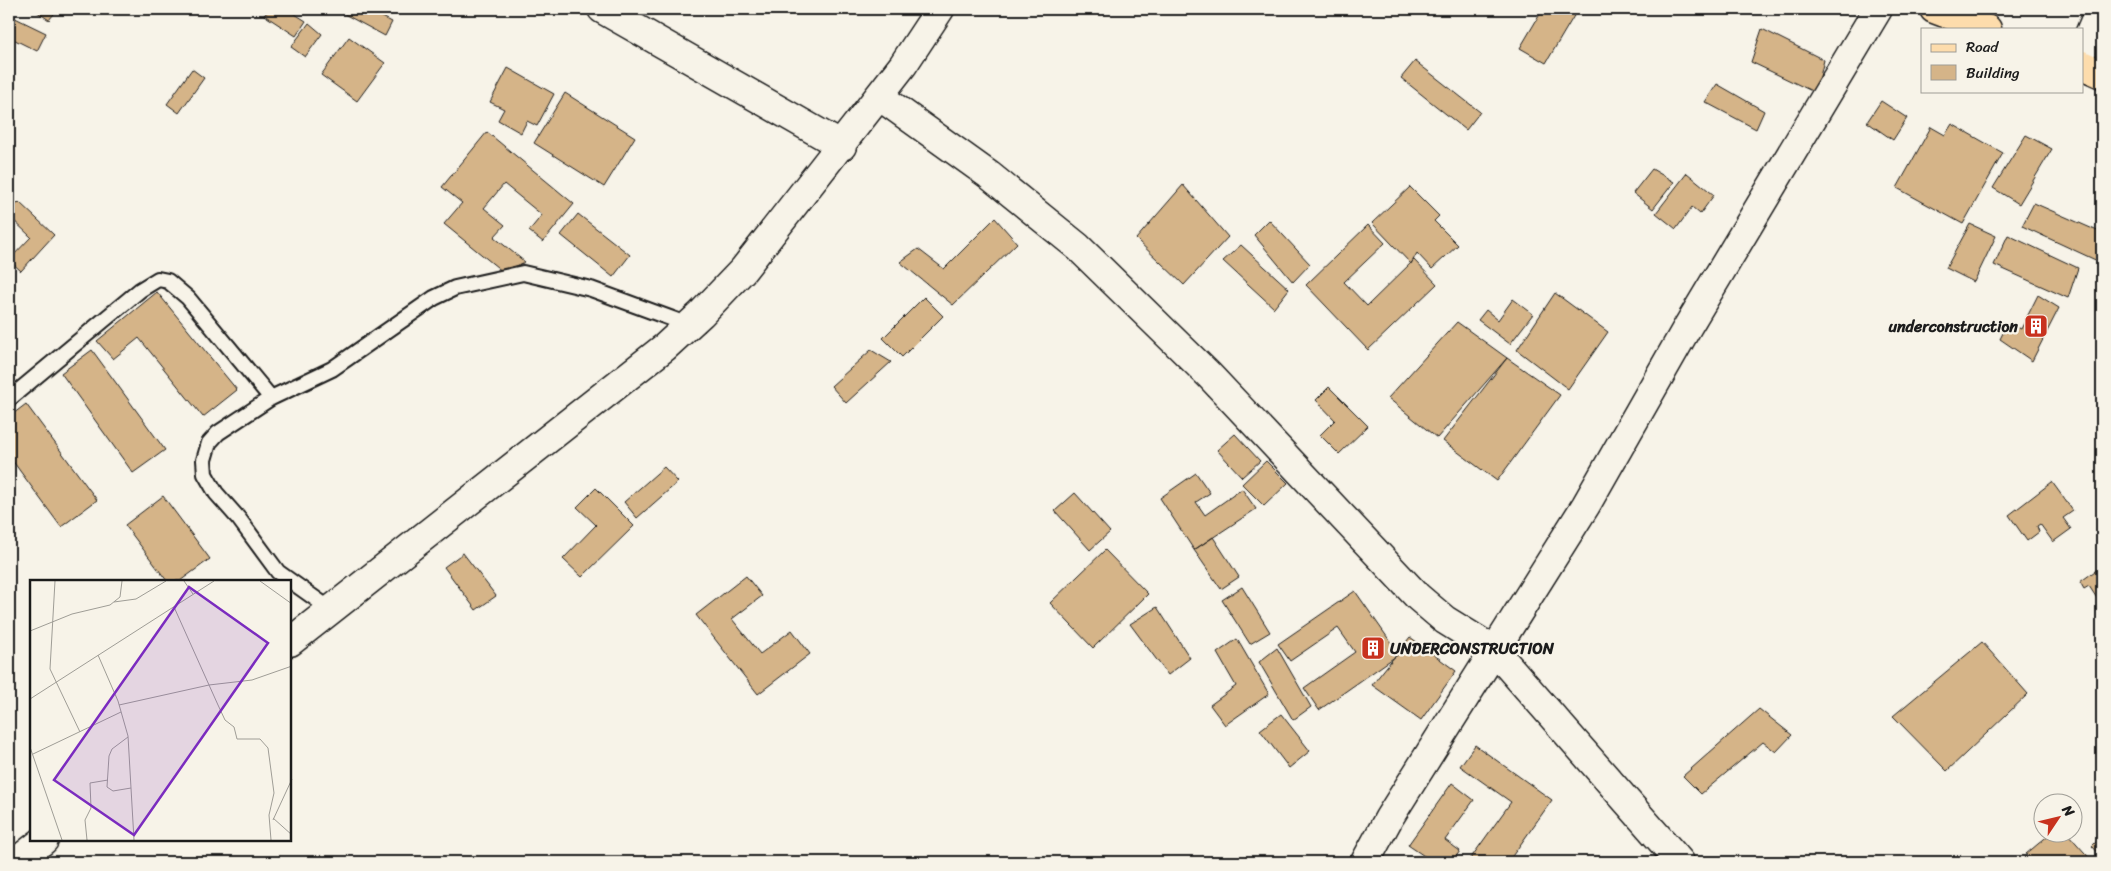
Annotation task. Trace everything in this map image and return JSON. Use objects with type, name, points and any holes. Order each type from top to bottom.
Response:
[{"type":"main road","points":[[1934,9],[1984,28]]},
{"type":"main road","points":[[2084,66],[2102,74]]},
{"type":"street","points":[[602,9],[842,146]]},
{"type":"street","points":[[291,641],[603,396],[690,325],[743,270],[842,146],[903,65],[940,9]]},
{"type":"street","points":[[1365,862],[1389,818],[1586,505],[1688,326],[1878,9]]},
{"type":"street","points":[[2084,46],[2100,9]]},
{"type":"street","points":[[879,96],[989,175],[1078,248],[1209,375],[1418,597],[1445,620],[1495,651],[1680,862]]},
{"type":"street","points":[[16,862],[43,841]]},
{"type":"lane","points":[[289,580],[278,572],[216,492],[205,474],[204,460],[209,443],[218,433],[270,398],[332,369],[434,298],[455,288],[523,273],[591,289],[690,325]]},
{"type":"lane","points":[[9,399],[140,290],[158,279],[168,280],[188,298],[270,398]]},
{"type":"lane","points":[[291,582],[330,610]]},
{"type":"building","points":[[33,9],[58,9],[49,20]]},
{"type":"building","points":[[271,9],[287,9],[306,21],[296,36],[264,15]]},
{"type":"building","points":[[335,9],[367,9],[392,22],[385,36]]},
{"type":"building","points":[[1543,9],[1578,9],[1546,63],[1520,48]]},
{"type":"building","points":[[9,15],[46,33],[37,51],[9,37]]},
{"type":"building","points":[[309,23],[322,34],[305,57],[291,47]]},
{"type":"building","points":[[1762,29],[1824,60],[1816,93],[1751,62]]},
{"type":"building","points":[[349,37],[385,63],[357,101],[321,75]]},
{"type":"building","points":[[1415,61],[1480,112],[1466,130],[1401,78]]},
{"type":"building","points":[[508,68],[554,94],[537,126],[527,121],[521,133],[498,120],[504,109],[490,102]]},
{"type":"building","points":[[192,69],[204,78],[179,113],[167,104]]},
{"type":"building","points":[[1717,84],[1764,111],[1756,129],[1705,102]]},
{"type":"building","points":[[565,93],[635,137],[604,187],[534,143]]},
{"type":"building","points":[[1881,101],[1907,118],[1893,140],[1867,122]]},
{"type":"building","points":[[1952,124],[2003,153],[1963,224],[1897,188],[1931,127],[1945,135]]},
{"type":"building","points":[[487,132],[574,204],[543,242],[529,231],[542,215],[504,184],[484,208],[505,225],[494,237],[525,262],[503,272],[444,224],[462,203],[442,187]]},
{"type":"building","points":[[2026,135],[2052,149],[2019,204],[1993,188]]},
{"type":"building","points":[[1652,169],[1674,182],[1653,209],[1633,193]]},
{"type":"building","points":[[1687,173],[1714,195],[1700,214],[1692,207],[1676,229],[1656,213]]},
{"type":"building","points":[[1183,185],[1228,237],[1184,285],[1136,239]]},
{"type":"building","points":[[1410,187],[1439,216],[1434,221],[1458,245],[1432,269],[1417,253],[1411,264],[1372,223]]},
{"type":"building","points":[[19,202],[54,235],[21,271],[9,260],[31,237],[9,216],[9,212]]},
{"type":"building","points":[[2034,203],[2102,233],[2102,263],[2022,226]]},
{"type":"building","points":[[578,214],[630,255],[613,277],[561,235]]},
{"type":"building","points":[[995,218],[1017,243],[953,305],[900,262],[918,249],[944,269]]},
{"type":"building","points":[[1269,220],[1310,264],[1293,282],[1254,235]]},
{"type":"building","points":[[1970,224],[1996,236],[1974,282],[1946,268]]},
{"type":"building","points":[[1368,225],[1385,243],[1344,282],[1367,306],[1414,260],[1437,284],[1368,350],[1306,285]]},
{"type":"building","points":[[2008,235],[2078,268],[2068,298],[1994,265]]},
{"type":"building","points":[[1241,245],[1289,289],[1274,308],[1223,261]]},
{"type":"building","points":[[157,292],[237,390],[203,417],[139,338],[113,359],[97,341]]},
{"type":"building","points":[[1555,293],[1608,332],[1568,389],[1517,350]]},
{"type":"building","name":"underconstruction","points":[[2038,295],[2059,308],[2032,361],[2000,339],[2008,323],[2021,329]]},
{"type":"building","points":[[924,297],[943,316],[902,357],[883,338]]},
{"type":"building","points":[[1513,299],[1533,314],[1510,344],[1478,320],[1486,310],[1498,320]]},
{"type":"building","points":[[1457,322],[1507,358],[1437,438],[1388,398]]},
{"type":"building","points":[[92,350],[165,450],[133,473],[61,373]]},
{"type":"building","points":[[871,350],[891,362],[846,403],[831,386]]},
{"type":"building","points":[[1507,358],[1560,395],[1497,481],[1443,441]]},
{"type":"building","points":[[1329,387],[1368,426],[1339,454],[1320,435],[1335,420],[1316,400]]},
{"type":"building","points":[[26,404],[97,500],[61,527],[9,456],[9,417]]},
{"type":"building","points":[[1235,434],[1260,461],[1242,477],[1217,450]]},
{"type":"building","points":[[1266,461],[1288,483],[1264,506],[1242,484]]},
{"type":"building","points":[[664,467],[678,482],[637,518],[624,502]]},
{"type":"building","points":[[1196,473],[1210,493],[1196,502],[1205,515],[1242,489],[1256,509],[1194,550],[1160,498]]},
{"type":"building","points":[[2052,482],[2073,511],[2063,518],[2071,529],[2053,542],[2040,524],[2037,526],[2039,532],[2027,541],[2009,515]]},
{"type":"building","points":[[596,488],[634,526],[582,577],[563,559],[596,525],[577,507]]},
{"type":"building","points":[[1075,493],[1110,532],[1090,550],[1055,511]]},
{"type":"building","points":[[163,496],[210,559],[181,580],[166,580],[125,525]]},
{"type":"building","points":[[1213,537],[1239,577],[1221,589],[1194,550]]},
{"type":"building","points":[[1105,550],[1148,594],[1093,648],[1050,603]]},
{"type":"building","points":[[463,553],[496,596],[476,610],[444,567]]},
{"type":"building","points":[[2102,566],[2102,606],[2089,586],[2084,589],[2080,582]]},
{"type":"building","points":[[746,576],[762,596],[732,619],[760,654],[792,630],[810,654],[758,694],[696,615]]},
{"type":"building","points":[[1242,587],[1270,632],[1250,644],[1222,600]]},
{"type":"building","name":"UNDERCONSTRUCTION","points":[[1355,591],[1399,654],[1319,710],[1304,688],[1355,652],[1338,628],[1290,661],[1278,644]]},
{"type":"building","points":[[1157,607],[1190,658],[1168,675],[1130,624]]},
{"type":"building","points":[[1410,637],[1456,671],[1421,720],[1372,685]]},
{"type":"building","points":[[1237,639],[1269,694],[1225,725],[1210,705],[1236,686],[1217,653]]},
{"type":"building","points":[[1982,642],[2028,694],[1947,771],[1893,716]]},
{"type":"building","points":[[1277,648],[1311,707],[1293,720],[1259,662]]},
{"type":"building","points":[[1759,709],[1792,735],[1776,752],[1763,742],[1701,794],[1683,776]]},
{"type":"building","points":[[1281,714],[1310,751],[1289,768],[1260,730]]},
{"type":"building","points":[[1475,745],[1552,800],[1508,862],[1468,862],[1511,802],[1460,766]]},
{"type":"building","points":[[1452,783],[1474,800],[1445,840],[1460,851],[1452,862],[1433,862],[1408,845]]},
{"type":"building","points":[[2102,836],[2102,857],[2092,846]]},
{"type":"building","points":[[2038,844],[2077,844],[2093,862],[2033,862],[2026,854]]},
{"type":"place","name":"underconstruction","points":[[2036,326]]},
{"type":"place","name":"UNDERCONSTRUCTION","points":[[1373,648]]}]
